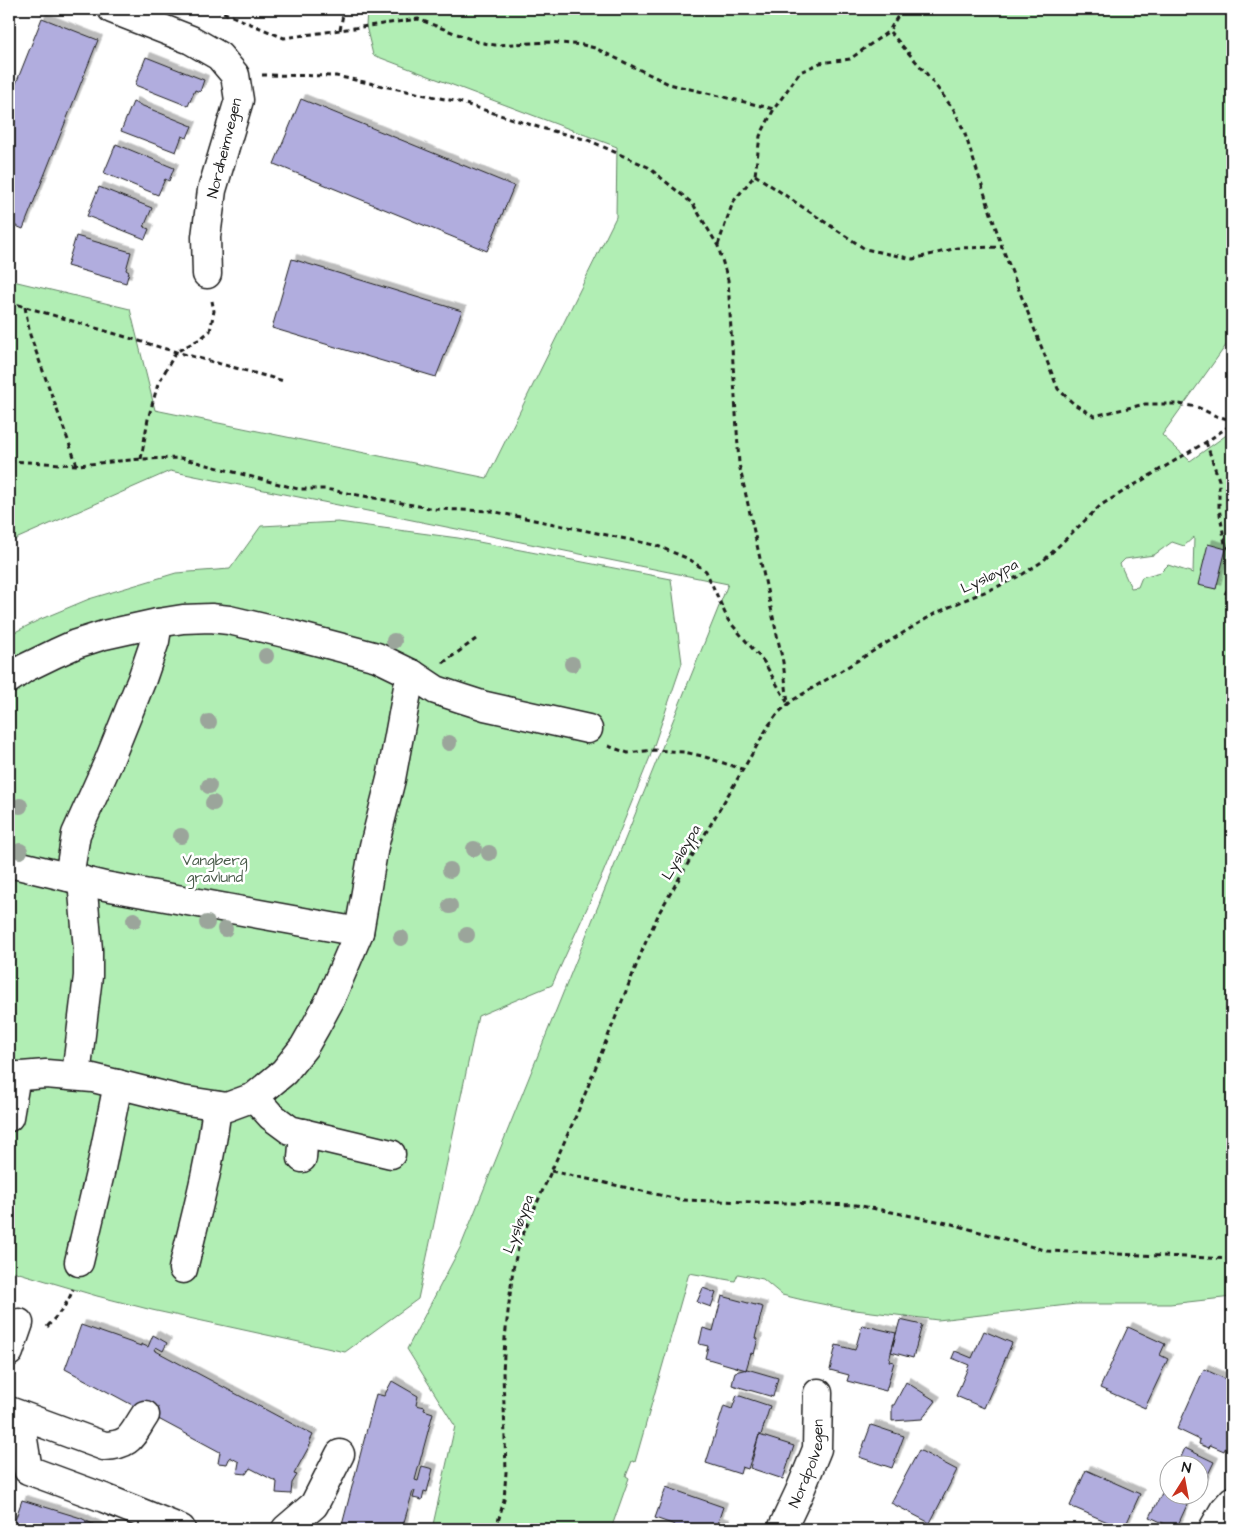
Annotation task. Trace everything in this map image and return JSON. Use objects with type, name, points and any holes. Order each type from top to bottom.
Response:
[{"type":"street","name":"Nordheimvegen","points":[[112,9],[190,40],[219,56],[235,75],[239,100],[212,190],[206,237],[207,274]]},
{"type":"street","points":[[9,679],[25,668],[76,644],[120,630],[158,623],[211,618],[229,620],[376,657],[412,674],[436,690],[468,701],[588,729]]},
{"type":"street","points":[[76,1076],[88,976],[88,950],[76,879],[76,834],[108,763],[138,688],[155,641],[158,623]]},
{"type":"street","points":[[9,1117],[13,1076],[46,1074],[93,1078],[181,1100],[226,1107],[254,1097],[284,1072],[304,1047],[330,1000],[359,932],[374,846],[391,779],[412,674]]},
{"type":"street","points":[[9,863],[140,892],[359,932]]},
{"type":"street","points":[[79,1262],[99,1181],[118,1084]]},
{"type":"street","points":[[254,1097],[278,1122],[290,1130],[303,1146],[391,1154]]},
{"type":"street","points":[[183,1269],[210,1152],[217,1106]]},
{"type":"street","points":[[9,1352],[19,1323]]},
{"type":"street","name":"Nordpolvegen","points":[[782,1529],[817,1449],[818,1393]]},
{"type":"street","points":[[14,1413],[104,1446],[117,1446],[129,1440],[144,1415]]},
{"type":"street","points":[[14,1413],[28,1470],[181,1529]]},
{"type":"street","points":[[286,1529],[314,1505],[340,1454]]},
{"type":"street","points":[[1213,1529],[1224,1510],[1232,1501]]},
{"type":"path","points":[[215,9],[284,38],[418,19],[478,42],[495,45],[548,42],[583,45],[595,48],[669,84],[774,109]]},
{"type":"path","points":[[340,30],[344,9]]},
{"type":"path","points":[[718,246],[733,202],[755,175],[760,136],[774,109],[800,72],[820,63],[850,59],[889,31],[902,9]]},
{"type":"path","points":[[889,31],[926,73],[954,110],[964,131],[1002,247],[1058,389],[1074,404],[1094,416],[1145,404],[1179,404],[1197,407],[1216,416],[1232,420]]},
{"type":"path","points":[[235,75],[336,76],[460,102],[541,128],[588,140],[648,167],[693,204],[718,246],[728,280],[739,464],[784,662],[788,704]]},
{"type":"path","points":[[755,175],[865,248],[913,259],[957,248],[1002,247]]},
{"type":"path","points":[[141,459],[148,419],[158,384],[176,352],[210,332],[214,311],[207,274]]},
{"type":"path","points":[[9,302],[176,352],[284,381]]},
{"type":"path","points":[[25,307],[30,335],[78,465]]},
{"type":"path","name":"Lysløypa","points":[[496,1529],[504,1500],[506,1472],[503,1372],[513,1269],[520,1241],[579,1109],[644,946],[660,911],[769,725],[788,704],[934,614],[997,587],[1036,566],[1102,505],[1206,442],[1232,424]]},
{"type":"path","points":[[1206,442],[1218,480],[1219,508],[1225,544],[1232,551]]},
{"type":"path","points":[[9,461],[78,465],[141,459],[181,458],[298,489],[325,489],[434,509],[491,511],[655,545],[689,559],[706,571],[728,620],[764,662],[788,704]]},
{"type":"path","points":[[1232,582],[1224,596],[1232,598]]},
{"type":"path","points":[[412,674],[444,663],[476,639]]},
{"type":"path","points":[[588,729],[588,733],[596,741],[628,754],[654,750],[684,752],[742,769]]},
{"type":"path","points":[[551,1171],[683,1200],[856,1205],[952,1224],[1047,1251],[1232,1259]]},
{"type":"path","points":[[19,1323],[44,1330],[64,1309],[69,1300],[79,1262]]},
{"type":"green space","points":[[367,9],[1232,9],[1232,337],[1162,435],[1190,461],[1232,431],[1232,1297],[1170,1304],[1076,1304],[938,1320],[847,1309],[807,1301],[782,1295],[763,1279],[738,1274],[735,1281],[689,1273],[635,1462],[632,1461],[626,1476],[629,1478],[611,1529],[432,1529],[455,1426],[407,1349],[461,1246],[728,584],[170,471],[9,542],[9,280],[130,309],[155,410],[487,478],[616,217],[617,147],[373,55],[366,26]],"holes":[[[1194,537],[1193,573],[1168,565],[1161,572],[1142,577],[1138,587],[1131,588],[1120,564],[1125,559],[1154,555],[1172,542],[1184,546]]]},
{"type":"green space","name":"Vangberg gravlund","points":[[338,522],[458,538],[671,579],[682,663],[650,757],[603,873],[552,985],[478,1016],[418,1299],[345,1352],[152,1310],[9,1270],[9,635],[89,599],[176,573],[230,569],[261,526]]},
{"type":"building","points":[[42,18],[98,40],[23,229],[9,223],[9,101]]},
{"type":"building","points":[[146,57],[204,80],[200,92],[195,90],[188,106],[135,85]]},
{"type":"building","points":[[301,99],[514,186],[487,251],[274,164]]},
{"type":"building","points":[[133,102],[192,126],[187,138],[182,136],[176,152],[121,131]]},
{"type":"building","points":[[116,144],[174,168],[169,181],[165,179],[158,195],[104,173]]},
{"type":"building","points":[[99,187],[152,208],[144,227],[149,229],[145,239],[87,216]]},
{"type":"building","points":[[76,236],[131,252],[126,270],[129,272],[126,283],[67,266]]},
{"type":"building","points":[[292,259],[462,311],[436,377],[272,328]]},
{"type":"building","points":[[1208,544],[1226,549],[1216,589],[1198,585]]},
{"type":"building","points":[[703,1288],[716,1293],[711,1307],[697,1302]]},
{"type":"building","points":[[722,1296],[763,1307],[755,1338],[758,1339],[754,1354],[751,1353],[746,1370],[705,1358],[708,1346],[699,1344],[703,1328],[713,1331]]},
{"type":"building","points":[[900,1320],[922,1325],[913,1358],[891,1352]]},
{"type":"building","points":[[81,1325],[148,1347],[153,1335],[167,1343],[163,1351],[156,1347],[154,1350],[313,1435],[309,1443],[311,1443],[294,1474],[297,1475],[292,1483],[291,1494],[276,1493],[277,1482],[250,1468],[246,1474],[237,1473],[239,1462],[230,1457],[227,1464],[218,1463],[220,1452],[65,1369]]},
{"type":"building","points":[[862,1325],[896,1333],[889,1361],[894,1362],[886,1391],[847,1381],[849,1375],[830,1370],[836,1345],[855,1350]]},
{"type":"building","points":[[1128,1327],[1165,1344],[1160,1355],[1168,1359],[1145,1408],[1100,1388]]},
{"type":"building","points":[[984,1331],[1012,1343],[984,1408],[956,1396],[969,1365],[952,1358],[955,1351],[972,1358]]},
{"type":"building","points":[[747,1369],[778,1378],[773,1397],[732,1385],[735,1372]]},
{"type":"building","points":[[1204,1369],[1232,1382],[1232,1434],[1224,1451],[1210,1445],[1209,1448],[1199,1444],[1200,1440],[1177,1429]]},
{"type":"building","points":[[392,1381],[418,1396],[416,1405],[425,1407],[424,1410],[433,1413],[415,1480],[418,1481],[422,1466],[433,1469],[427,1492],[424,1491],[422,1500],[413,1498],[415,1491],[413,1491],[402,1529],[341,1529],[376,1394],[384,1396]]},
{"type":"building","points":[[906,1382],[936,1401],[922,1419],[892,1421],[892,1405],[894,1405]]},
{"type":"building","points":[[737,1395],[770,1406],[748,1469],[742,1467],[740,1474],[706,1463],[724,1406],[732,1409]]},
{"type":"building","points":[[871,1425],[904,1436],[892,1468],[859,1457]]},
{"type":"building","points":[[759,1435],[794,1446],[783,1479],[750,1468]]},
{"type":"building","points":[[1185,1448],[1202,1456],[1181,1456]]},
{"type":"building","points":[[919,1450],[957,1470],[930,1523],[891,1503]]},
{"type":"building","points":[[1208,1459],[1214,1462],[1208,1474]]},
{"type":"building","points":[[1086,1470],[1140,1494],[1124,1529],[1070,1506]]},
{"type":"building","points":[[666,1487],[723,1507],[718,1522],[726,1524],[724,1529],[674,1529],[675,1525],[655,1518]]},
{"type":"building","points":[[22,1500],[81,1518],[102,1529],[12,1529]]},
{"type":"building","points":[[1158,1501],[1158,1506],[1187,1506],[1176,1529],[1150,1517]]}]
